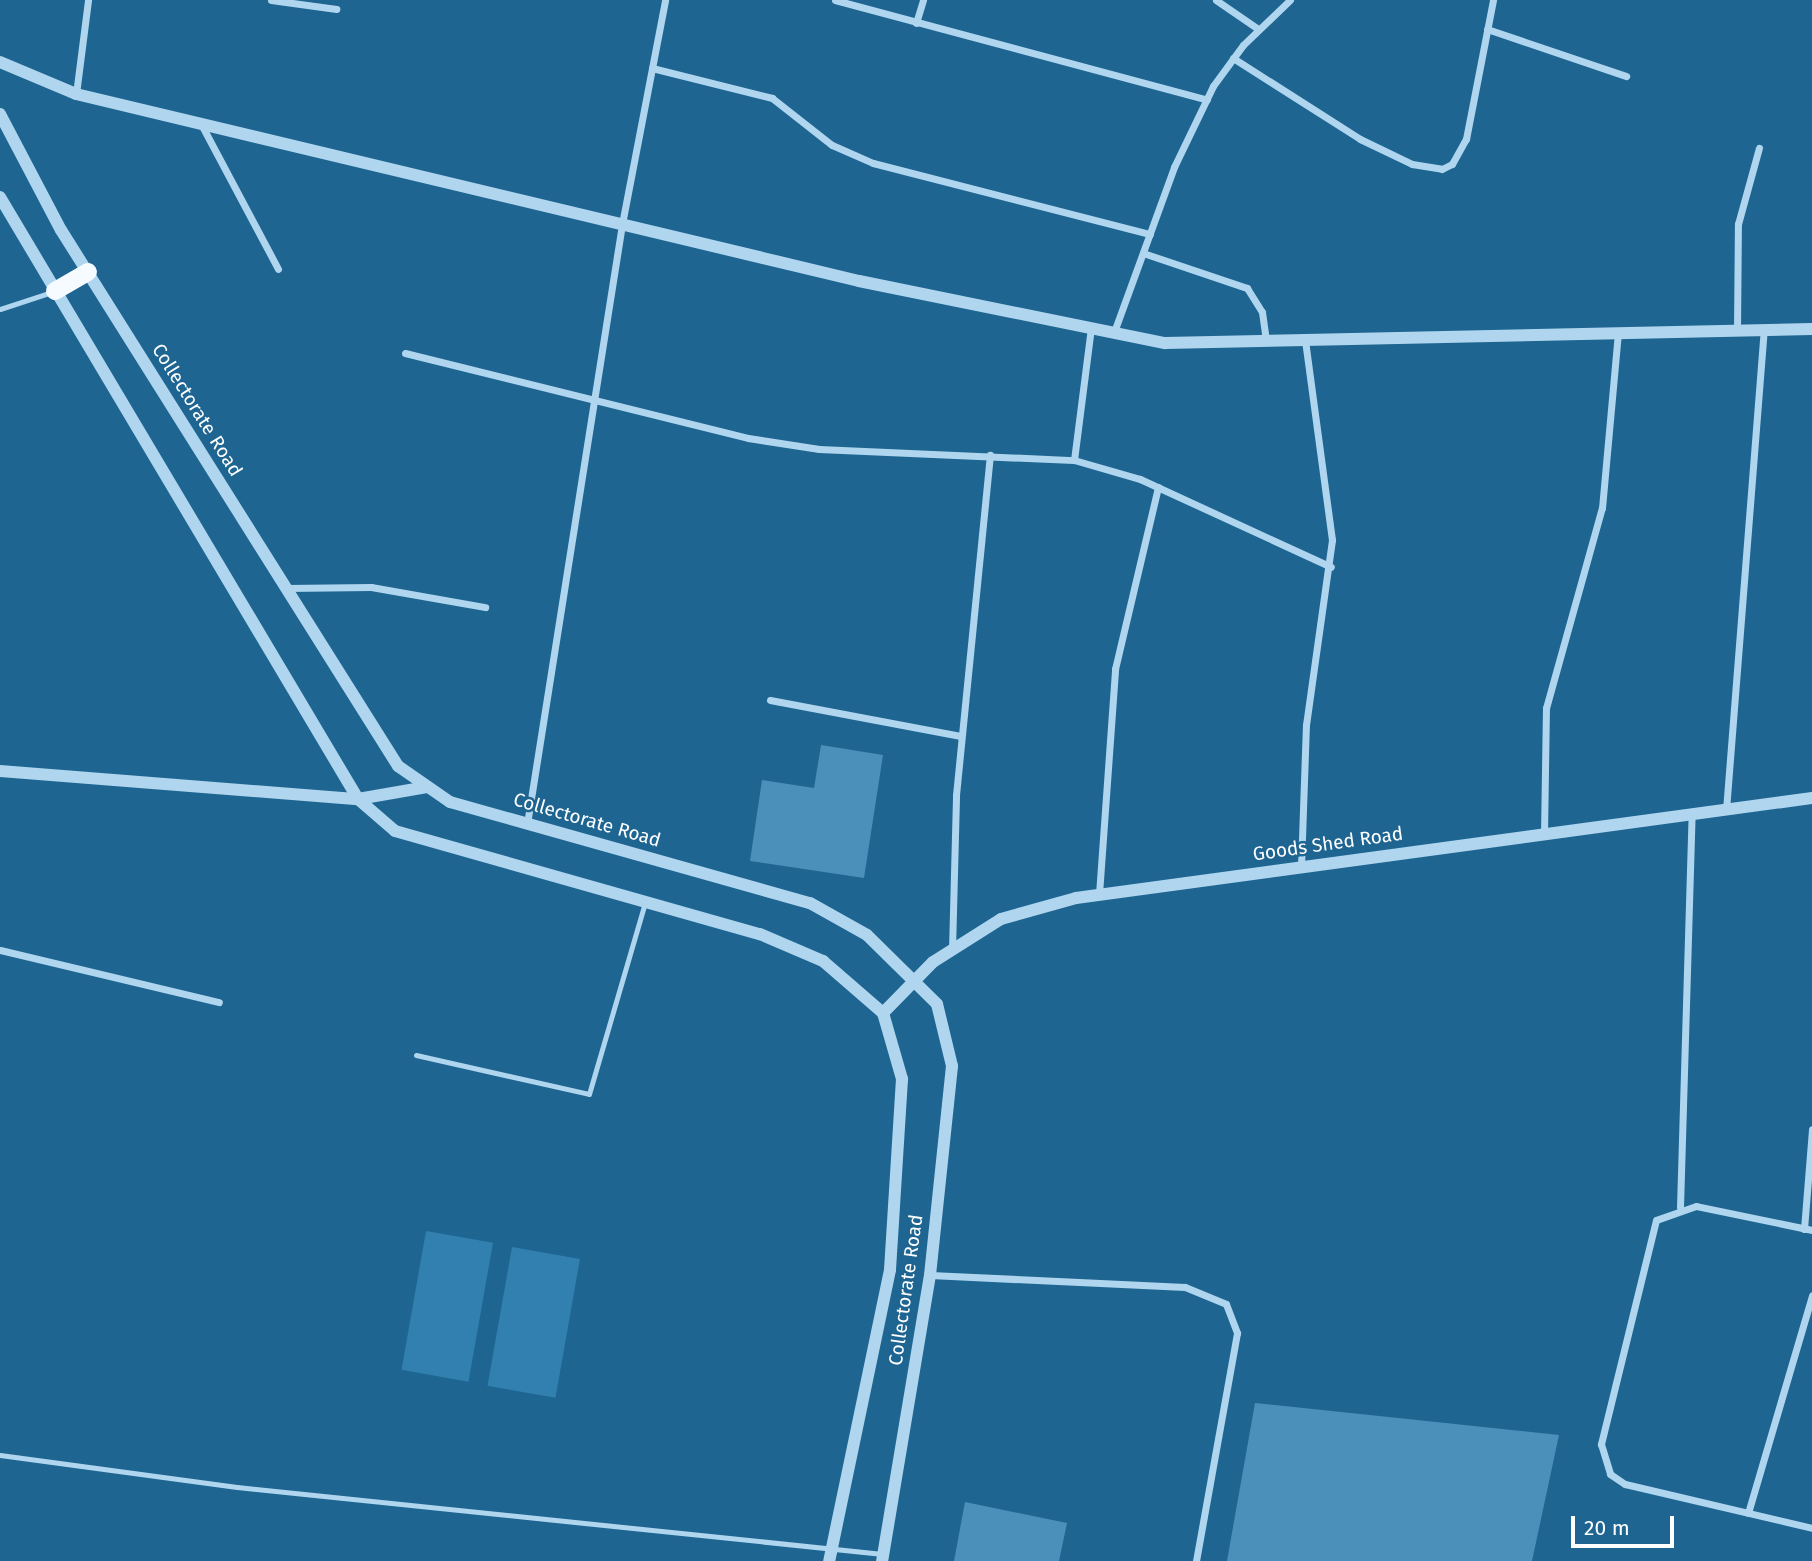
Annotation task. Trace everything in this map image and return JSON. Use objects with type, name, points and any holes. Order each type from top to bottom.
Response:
[{"type":"main road","points":[[55,291],[88,272]]},
{"type":"street","points":[[76,94],[88,0]]},
{"type":"street","points":[[271,0],[336,9]]},
{"type":"street","points":[[527,824],[593,397],[622,224],[665,0]]},
{"type":"street","points":[[835,0],[1207,100]]},
{"type":"street","points":[[916,23],[923,0]]},
{"type":"street","points":[[1216,0],[1258,29]]},
{"type":"street","points":[[1114,332],[1150,234],[1207,100],[1233,58],[1258,29],[1290,0]]},
{"type":"street","points":[[1233,58],[1360,139],[1412,164],[1442,169],[1452,164],[1466,139],[1493,0]]},
{"type":"street","points":[[1487,29],[1626,76]]},
{"type":"street","points":[[0,62],[76,94],[622,224],[1165,343],[1812,330]]},
{"type":"street","points":[[652,68],[772,98],[832,145],[873,163],[1150,234]]},
{"type":"street","name":"Collectorate Road","points":[[0,114],[88,272],[398,766],[450,802],[810,903],[867,935],[917,978],[937,1004],[952,1066],[930,1275],[883,1558]]},
{"type":"street","points":[[201,124],[278,269]]},
{"type":"street","points":[[1737,331],[1738,223],[1759,148]]},
{"type":"street","points":[[0,197],[358,799],[395,831],[760,934],[823,961],[883,1013]]},
{"type":"street","points":[[1143,253],[1247,288],[1262,312],[1266,341]]},
{"type":"street","points":[[1074,460],[1091,328]]},
{"type":"street","points":[[1726,810],[1764,331]]},
{"type":"street","points":[[1544,834],[1546,708],[1602,508],[1618,334]]},
{"type":"street","points":[[1301,867],[1306,725],[1331,567],[1328,473],[1305,340]]},
{"type":"street","points":[[405,353],[593,397],[748,438],[819,449],[1074,460],[1158,487],[1331,567]]},
{"type":"street","points":[[952,950],[961,736],[990,455]]},
{"type":"street","points":[[1099,894],[1115,669],[1158,487]]},
{"type":"street","points":[[286,588],[371,587],[485,607]]},
{"type":"street","points":[[770,700],[961,736]]},
{"type":"street","points":[[0,771],[358,799],[427,787]]},
{"type":"street","name":"Goods Shed Road","points":[[883,1013],[917,978],[952,950],[1001,919],[1099,894],[1812,798]]},
{"type":"street","points":[[1680,1207],[1692,814]]},
{"type":"street","points":[[0,950],[219,1002]]},
{"type":"street","name":"Collectorate Road","points":[[830,1555],[890,1270],[902,1080],[883,1013]]},
{"type":"street","points":[[1812,1129],[1808,1229],[1680,1207],[1656,1220],[1648,1237],[1602,1460],[1625,1484],[1812,1528]]},
{"type":"street","points":[[930,1275],[1185,1287],[1226,1304],[1237,1334],[1196,1561]]},
{"type":"street","points":[[1748,1513],[1812,1295]]},
{"type":"lane","points":[[0,309],[55,291]]},
{"type":"lane","points":[[416,1055],[589,1094],[645,902]]},
{"type":"lane","points":[[0,1455],[237,1487],[830,1555],[883,1558]]},
{"type":"shaded area","points":[[426,1231],[493,1243],[468,1382],[402,1370]]},
{"type":"shaded area","points":[[512,1247],[580,1259],[555,1398],[488,1386]]},
{"type":"building","points":[[821,745],[883,755],[864,878],[750,861],[762,780],[814,788]]},
{"type":"building","points":[[1255,1403],[1559,1435],[1532,1561],[1227,1561]]},
{"type":"building","points":[[965,1502],[1067,1523],[1059,1561],[954,1561]]}]
